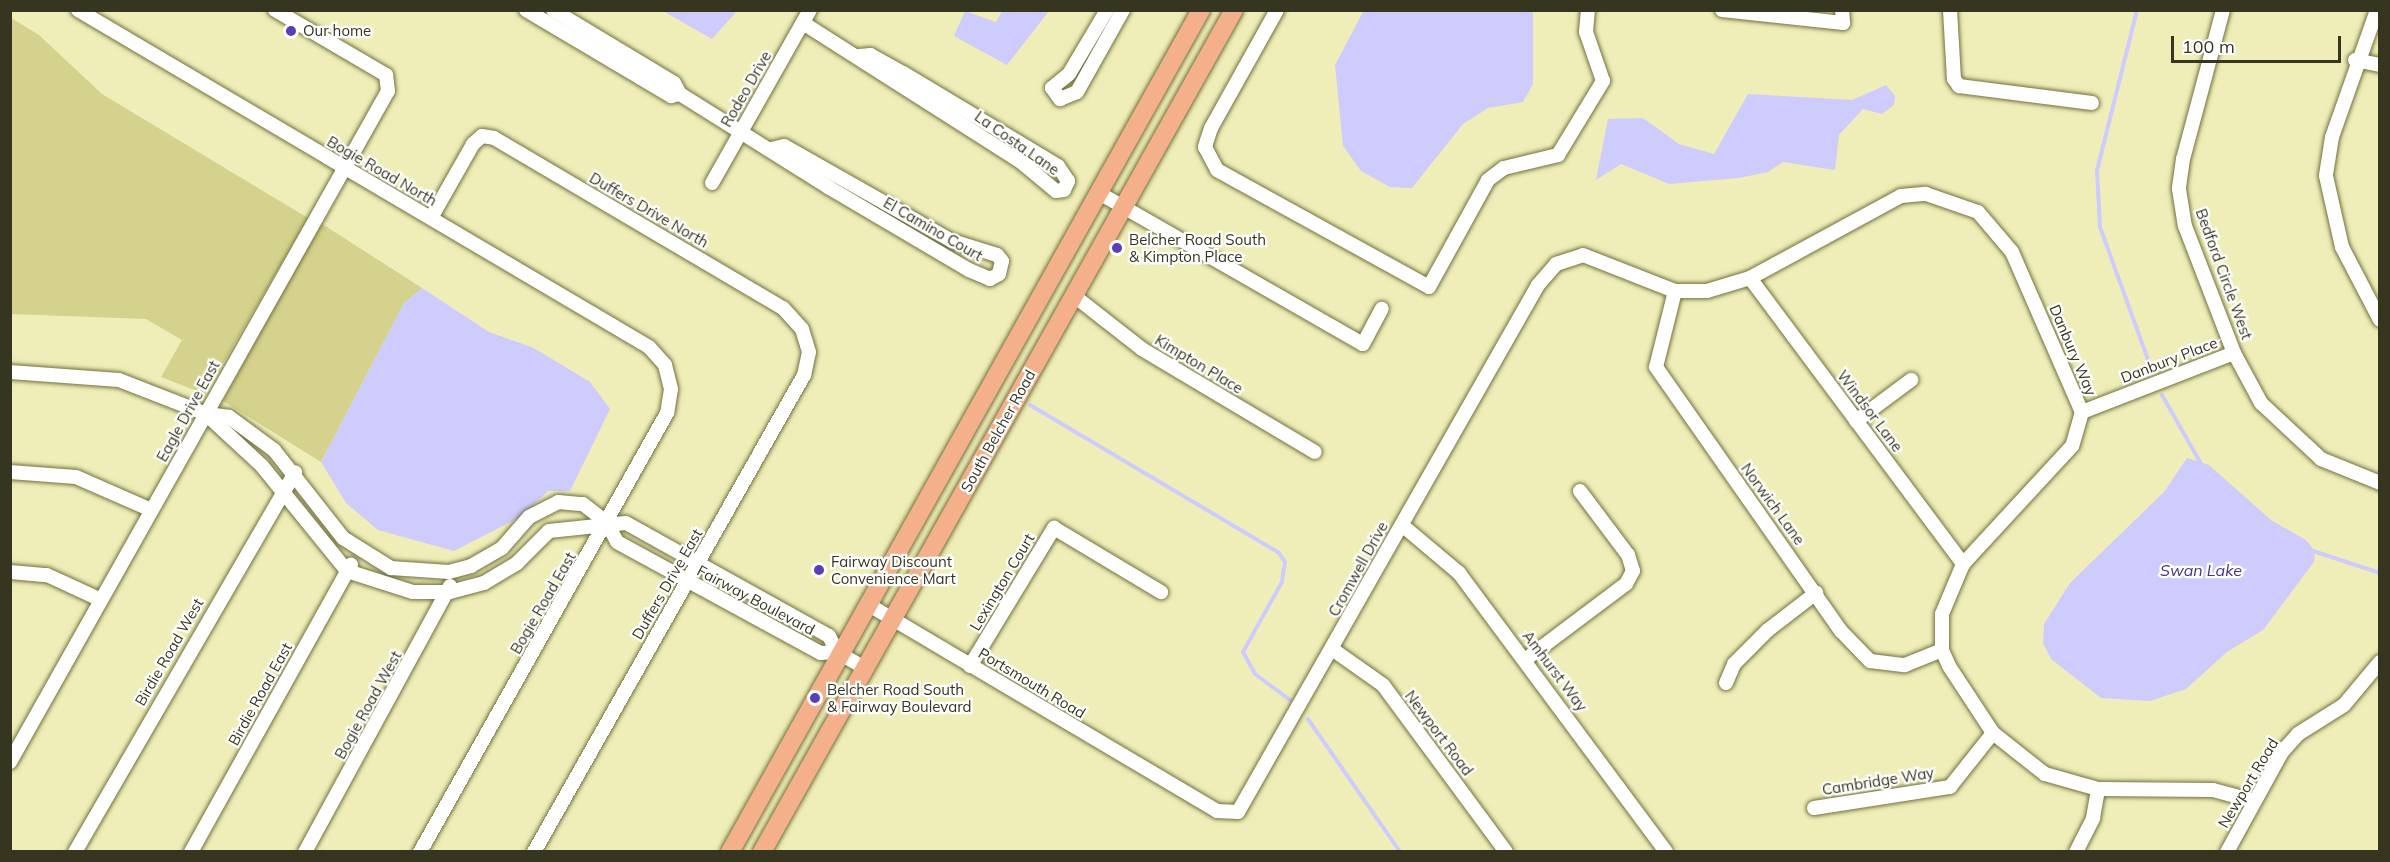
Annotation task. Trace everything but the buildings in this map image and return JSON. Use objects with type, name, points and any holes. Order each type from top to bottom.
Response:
[{"type":"main road","name":"South Belcher Road","points":[[730,852],[839,653],[869,605],[1201,10]]},
{"type":"main road","name":"South Belcher Road","points":[[762,852],[1234,10]]},
{"type":"street","name":"Bogie Road North","points":[[78,10],[649,346],[665,365]]},
{"type":"street","name":"Eagle Drive East","points":[[10,762],[99,599],[388,91],[386,75],[275,10]]},
{"type":"street","name":"El Camino Court","points":[[526,10],[671,96],[680,94]]},
{"type":"street","name":"El Camino Court","points":[[553,10],[674,83],[680,94],[969,270],[990,279],[999,274],[1002,261],[997,255],[952,241],[784,146],[772,149]]},
{"type":"street","points":[[1107,10],[1069,74],[1052,88],[1060,99],[1077,92],[1122,10]]},
{"type":"street","points":[[1277,10],[1211,128],[1205,147],[1217,170],[1429,287],[1488,180],[1504,168],[1558,155],[1603,81],[1586,32],[1588,10]]},
{"type":"street","points":[[1722,10],[1843,23],[1842,10]]},
{"type":"street","points":[[1950,10],[1954,79],[1959,86],[2092,103]]},
{"type":"street","name":"Bedford Circle West","points":[[2223,10],[2179,189],[2185,226],[2234,352],[2261,403],[2297,441],[2321,459],[2379,483]]},
{"type":"street","points":[[2377,10],[2355,60],[2332,137],[2327,184],[2342,247],[2379,320]]},
{"type":"street","name":"La Costa Lane","points":[[806,17],[859,56],[1056,191],[1064,190],[1068,181],[1058,166],[903,73],[871,56],[859,56]]},
{"type":"street","name":"Rodeo Drive","points":[[712,183],[806,17]]},
{"type":"street","points":[[2355,60],[2379,65]]},
{"type":"street","name":"Duffers Drive North","points":[[431,218],[473,144],[482,136],[494,138],[783,308],[802,329]]},
{"type":"street","points":[[1099,193],[1363,344],[1382,309]]},
{"type":"street","name":"Danbury Way","points":[[1538,285],[1556,264],[1583,255],[1675,291],[1707,291],[1750,278],[1901,196],[1926,194],[1959,202],[1990,222],[2012,252],[2082,412],[2072,446],[1963,564],[1942,614],[1942,650]]},
{"type":"street","name":"Windsor Lane","points":[[1750,278],[1963,564]]},
{"type":"street","name":"Cromwell Drive","points":[[1179,790],[1217,811],[1238,812],[1538,285]]},
{"type":"street","name":"Norwich Lane","points":[[1675,291],[1656,367],[1841,631],[1870,661],[1905,665],[1942,650]]},
{"type":"street","name":"Kimpton Place","points":[[1073,295],[1142,350],[1315,452]]},
{"type":"street","name":"Duffers Drive East","points":[[534,852],[804,375],[809,352],[802,329]]},
{"type":"street","name":"Danbury Place","points":[[2082,412],[2234,352]]},
{"type":"street","name":"Bogie Road East","points":[[420,852],[667,413],[671,389],[665,365]]},
{"type":"street","name":"Fairway Boulevard","points":[[10,372],[119,380],[206,414],[229,417],[253,432],[294,472],[358,553],[391,568],[449,572],[502,548],[529,517],[558,502],[583,504],[607,523],[617,542],[821,653],[839,653]]},
{"type":"street","points":[[1856,421],[1911,380]]},
{"type":"street","name":"Fairway Boulevard","points":[[206,414],[280,489],[347,571],[413,592],[450,592],[484,584],[517,563],[549,531],[607,523],[626,523],[829,636],[839,653],[865,668]]},
{"type":"street","points":[[10,472],[76,477],[151,510]]},
{"type":"street","name":"Birdie Road West","points":[[75,852],[280,489],[294,472]]},
{"type":"street","points":[[1526,659],[1626,584],[1633,571],[1628,555],[1580,491]]},
{"type":"street","name":"Amhurst Way","points":[[1402,525],[1459,573],[1526,659],[1666,852]]},
{"type":"street","name":"Lexington Court","points":[[970,666],[1053,528],[1161,592]]},
{"type":"street","name":"Birdie Road East","points":[[191,852],[358,553]]},
{"type":"street","points":[[10,572],[47,575],[99,599]]},
{"type":"street","points":[[449,572],[450,592]]},
{"type":"street","name":"Bogie Road West","points":[[305,852],[450,592]]},
{"type":"street","points":[[1726,682],[1734,664],[1768,630],[1816,593]]},
{"type":"street","name":"Portsmouth Road","points":[[869,605],[1179,790]]},
{"type":"street","points":[[779,631],[788,613]]},
{"type":"street","name":"Newport Road","points":[[1332,649],[1383,685],[1506,852]]},
{"type":"street","points":[[1942,650],[1993,733],[2045,774],[2098,789],[2213,790],[2254,801]]},
{"type":"street","name":"Newport Road","points":[[2227,852],[2254,801],[2290,743],[2344,705],[2379,663]]},
{"type":"street","name":"Cambridge Way","points":[[1814,808],[1950,787],[1993,733]]},
{"type":"street","points":[[2076,852],[2093,818],[2098,789]]},
{"type":"shaded area","points":[[11,18],[39,35],[102,94],[308,218],[205,394],[161,377],[182,340],[146,319],[11,314]]},
{"type":"shaded area","points":[[319,222],[422,288],[404,303],[321,462],[223,401]]},
{"type":"water","points":[[1364,10],[1533,11],[1533,84],[1523,102],[1488,108],[1463,124],[1412,188],[1390,187],[1361,171],[1343,146],[1335,65]]},
{"type":"water","points":[[663,11],[737,11],[712,39]]},
{"type":"water","points":[[965,11],[996,22],[1002,11],[1049,11],[1007,65],[954,36]]},
{"type":"water","points":[[1886,85],[1895,96],[1894,105],[1882,114],[1863,109],[1839,135],[1835,170],[1783,162],[1768,172],[1739,178],[1669,184],[1621,164],[1596,180],[1608,119],[1643,118],[1679,144],[1714,154],[1748,94],[1852,100]]},
{"type":"water","points":[[422,288],[489,332],[534,348],[590,382],[610,409],[570,491],[548,491],[522,516],[454,551],[378,530],[346,503],[321,462],[404,303]]},
{"type":"water","name":"Swan Lake","points":[[2187,458],[2209,465],[2271,520],[2306,540],[2315,551],[2314,562],[2263,630],[2227,652],[2186,689],[2150,701],[2101,698],[2051,659],[2043,643],[2044,624],[2070,583],[2164,492]]},
{"type":"waterway","points":[[2137,10],[2097,171],[2100,227],[2151,368]]},
{"type":"waterway","points":[[2162,395],[2200,462]]},
{"type":"waterway","points":[[1030,405],[1278,552],[1285,562],[1282,582],[1243,652],[1255,674],[1290,700]]},
{"type":"waterway","points":[[2310,550],[2380,573]]},
{"type":"waterway","points":[[1308,719],[1400,852]]},
{"type":"place","name":"Our home","points":[[291,31]]},
{"type":"place","name":"Belcher Road South & Kimpton Place","points":[[1117,248]]},
{"type":"place","name":"Fairway Discount Convenience Mart","points":[[819,570]]},
{"type":"place","name":"Belcher Road South & Fairway Boulevard","points":[[815,698]]}]
